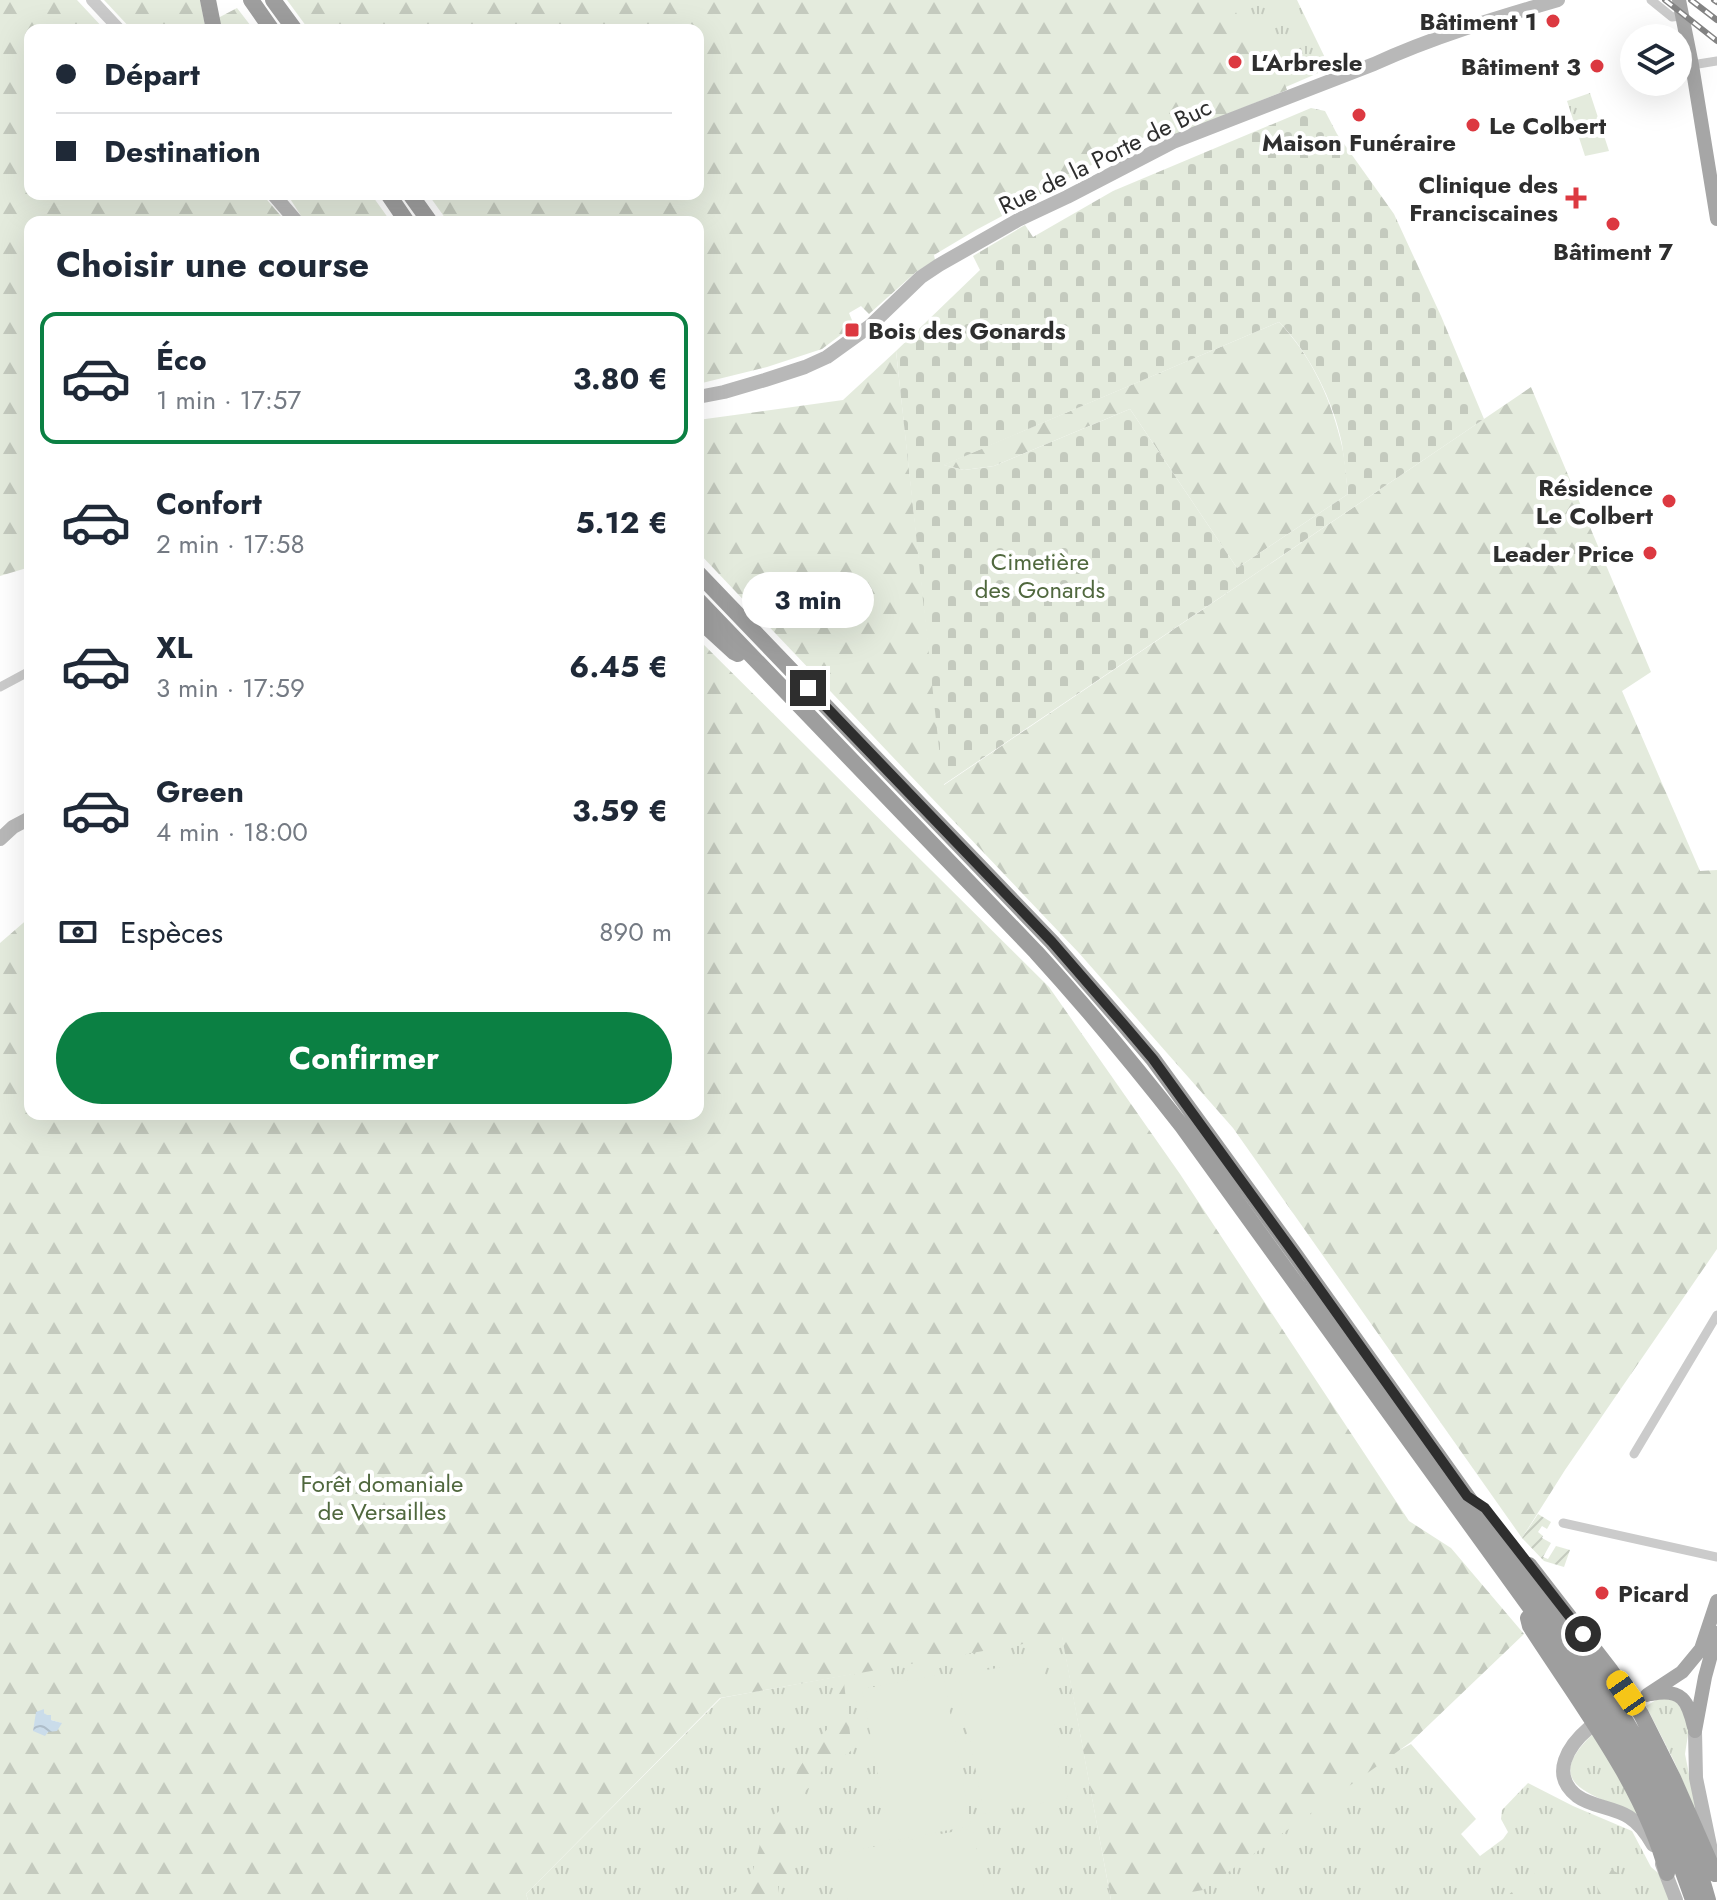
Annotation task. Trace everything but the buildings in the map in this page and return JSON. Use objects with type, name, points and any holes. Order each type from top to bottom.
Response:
[{"type":"highway","points":[[208,0],[213,24]]},
{"type":"highway","points":[[251,0],[268,24]]},
{"type":"highway","points":[[273,0],[291,24]]},
{"type":"highway","points":[[704,579],[1042,932],[1153,1059],[1615,1704],[1646,1753],[1679,1822],[1708,1900]]},
{"type":"highway","points":[[704,606],[1036,952],[1138,1070],[1617,1731],[1651,1794],[1693,1900]]},
{"type":"highway","points":[[704,624],[734,652],[758,663]]},
{"type":"highway","points":[[1467,1496],[1485,1508],[1641,1714],[1667,1764],[1716,1877]]},
{"type":"highway","points":[[1524,1601],[1530,1626],[1637,1797],[1661,1850],[1667,1873]]},
{"type":"main road","name":"Rue de la Porte de Buc","points":[[704,396],[765,380],[827,357],[870,326],[921,277],[939,265],[1018,220],[1173,142],[1397,53],[1486,21],[1558,0]]},
{"type":"main road","points":[[1679,0],[1684,24]]},
{"type":"main road","points":[[1692,65],[1717,219]]},
{"type":"main road","points":[[278,200],[292,216]]},
{"type":"main road","points":[[0,839],[24,821]]},
{"type":"main road","points":[[1695,1731],[1689,1707],[1683,1699],[1668,1692],[1647,1695],[1682,1672],[1701,1649],[1717,1601]]},
{"type":"main road","points":[[1716,1877],[1696,1778],[1695,1731],[1717,1633]]},
{"type":"main road","points":[[1682,1672],[1695,1681],[1705,1677]]},
{"type":"main road","points":[[1589,1728],[1566,1754],[1564,1772],[1567,1784],[1576,1795],[1623,1814],[1639,1825],[1652,1842],[1676,1900]]},
{"type":"street","points":[[92,0],[114,24]]},
{"type":"street","points":[[1651,0],[1672,17],[1682,16]]},
{"type":"street","points":[[1692,65],[1717,61]]},
{"type":"street","points":[[0,687],[24,674]]},
{"type":"street","points":[[1634,1454],[1717,1315]]},
{"type":"street","points":[[1563,1523],[1717,1557]]},
{"type":"green space","points":[[0,0],[77,0],[99,24],[24,24],[24,200],[267,200],[281,216],[24,216],[24,569],[0,576]]},
{"type":"green space","points":[[104,0],[200,0],[205,24],[126,24]]},
{"type":"green space","points":[[287,0],[1231,0],[1240,22],[1252,37],[1263,37],[1270,51],[1274,52],[1287,90],[1153,144],[1148,135],[1100,160],[934,255],[935,260],[916,272],[869,314],[861,306],[849,313],[854,325],[822,349],[704,383],[704,216],[444,216],[432,200],[704,200],[704,24],[305,24]]},
{"type":"green space","points":[[1154,0],[1297,0],[1330,68],[1153,144]]},
{"type":"green space","points":[[237,8],[249,24],[219,24],[218,18]]},
{"type":"green space","points":[[1590,93],[1609,151],[1585,156],[1567,101]]},
{"type":"green space","name":"Cimetière des Gonards","points":[[1311,108],[1325,111],[1337,134],[1394,214],[1484,419],[943,785],[896,351],[980,270],[973,256],[1025,225],[1033,237],[1113,191]],"holes":[[[1279,322],[1319,378],[1333,411],[1342,444],[1348,494],[1237,568],[1130,409],[994,466],[964,470],[944,465]]]},
{"type":"green space","points":[[291,200],[375,200],[387,216],[301,216]]},
{"type":"green space","points":[[1279,322],[1309,362],[1330,406],[1342,445],[1348,494],[1237,568],[1130,409],[994,466],[964,470],[943,465]]},
{"type":"green space","points":[[896,351],[944,785],[1531,387],[1651,672],[1622,691],[1700,871],[1717,870],[1717,1249],[1522,1538],[1233,1128],[1079,953],[704,558],[704,419],[843,400]]},
{"type":"green space","name":"Forêt domaniale de Versailles","points":[[704,645],[1049,987],[1180,1174],[1409,1521],[1451,1548],[1524,1634],[1411,1742],[1203,1890],[1145,1900],[1111,1900],[1062,1637],[720,1698],[526,1894],[528,1900],[0,1900],[0,943],[24,922],[24,1120],[704,1120]],"holes":[[[44,1709],[51,1720],[61,1723],[48,1732],[33,1731]]]},
{"type":"green space","points":[[1538,1514],[1551,1522],[1547,1529],[1542,1526],[1538,1532],[1551,1543],[1543,1557],[1548,1559],[1556,1546],[1570,1550],[1564,1567],[1544,1561],[1522,1538]]},
{"type":"green space","points":[[1062,1635],[1111,1900],[528,1900],[526,1894],[721,1698]]},
{"type":"green space","points":[[1042,1660],[1068,1798],[984,1814],[958,1675]]},
{"type":"green space","points":[[943,1674],[971,1826],[890,1841],[862,1689]]},
{"type":"green space","points":[[844,1683],[852,1750],[831,1757],[788,1818],[785,1838],[789,1873],[777,1879],[780,1900],[729,1900],[731,1893],[749,1885],[763,1833],[770,1820],[784,1806],[798,1770],[818,1738],[832,1725],[834,1701]]},
{"type":"green space","points":[[1661,1697],[1673,1697],[1690,1722],[1685,1754],[1697,1814],[1646,1706]]},
{"type":"green space","points":[[1594,1733],[1642,1817],[1593,1796],[1572,1778],[1571,1767],[1577,1752]]},
{"type":"green space","points":[[1411,1744],[1476,1819],[1461,1834],[1480,1856],[1508,1832],[1501,1819],[1502,1810],[1528,1783],[1632,1831],[1651,1867],[1664,1878],[1670,1900],[1124,1900]]},
{"type":"green space","points":[[973,1828],[986,1900],[848,1900],[839,1853]]},
{"type":"green space","points":[[1594,1862],[1620,1874],[1631,1897],[1627,1900],[1599,1900]]},
{"type":"green space","points":[[1542,1868],[1536,1889],[1526,1900],[1502,1900]]},
{"type":"green space","points":[[1253,1878],[1262,1900],[1211,1900],[1209,1896]]},
{"type":"water","points":[[44,1709],[44,1713],[51,1715],[51,1720],[62,1723],[57,1731],[48,1732],[45,1736],[33,1731],[36,1712]]},
{"type":"railway","points":[[1665,0],[1717,41]]},
{"type":"railway","points":[[1691,0],[1717,20]]},
{"type":"place","name":"Bâtiment 1","points":[[1553,21]]},
{"type":"place","name":"L’Arbresle","points":[[1235,62]]},
{"type":"place","name":"Bâtiment 3","points":[[1597,66]]},
{"type":"place","name":"Maison Funéraire","points":[[1359,115]]},
{"type":"place","name":"Le Colbert","points":[[1473,125]]},
{"type":"place","name":"Clinique des Franciscaines","points":[[1576,198]]},
{"type":"place","name":"Bâtiment 7","points":[[1613,224]]},
{"type":"place","name":"Bois des Gonards","points":[[852,330]]},
{"type":"place","name":"Résidence Le Colbert","points":[[1669,501]]},
{"type":"place","name":"Leader Price","points":[[1650,553]]},
{"type":"place","name":"Picard","points":[[1602,1593]]},
{"type":"route","points":[[808,688],[1052,942],[1153,1059],[1467,1496],[1485,1508],[1583,1634]]}]
